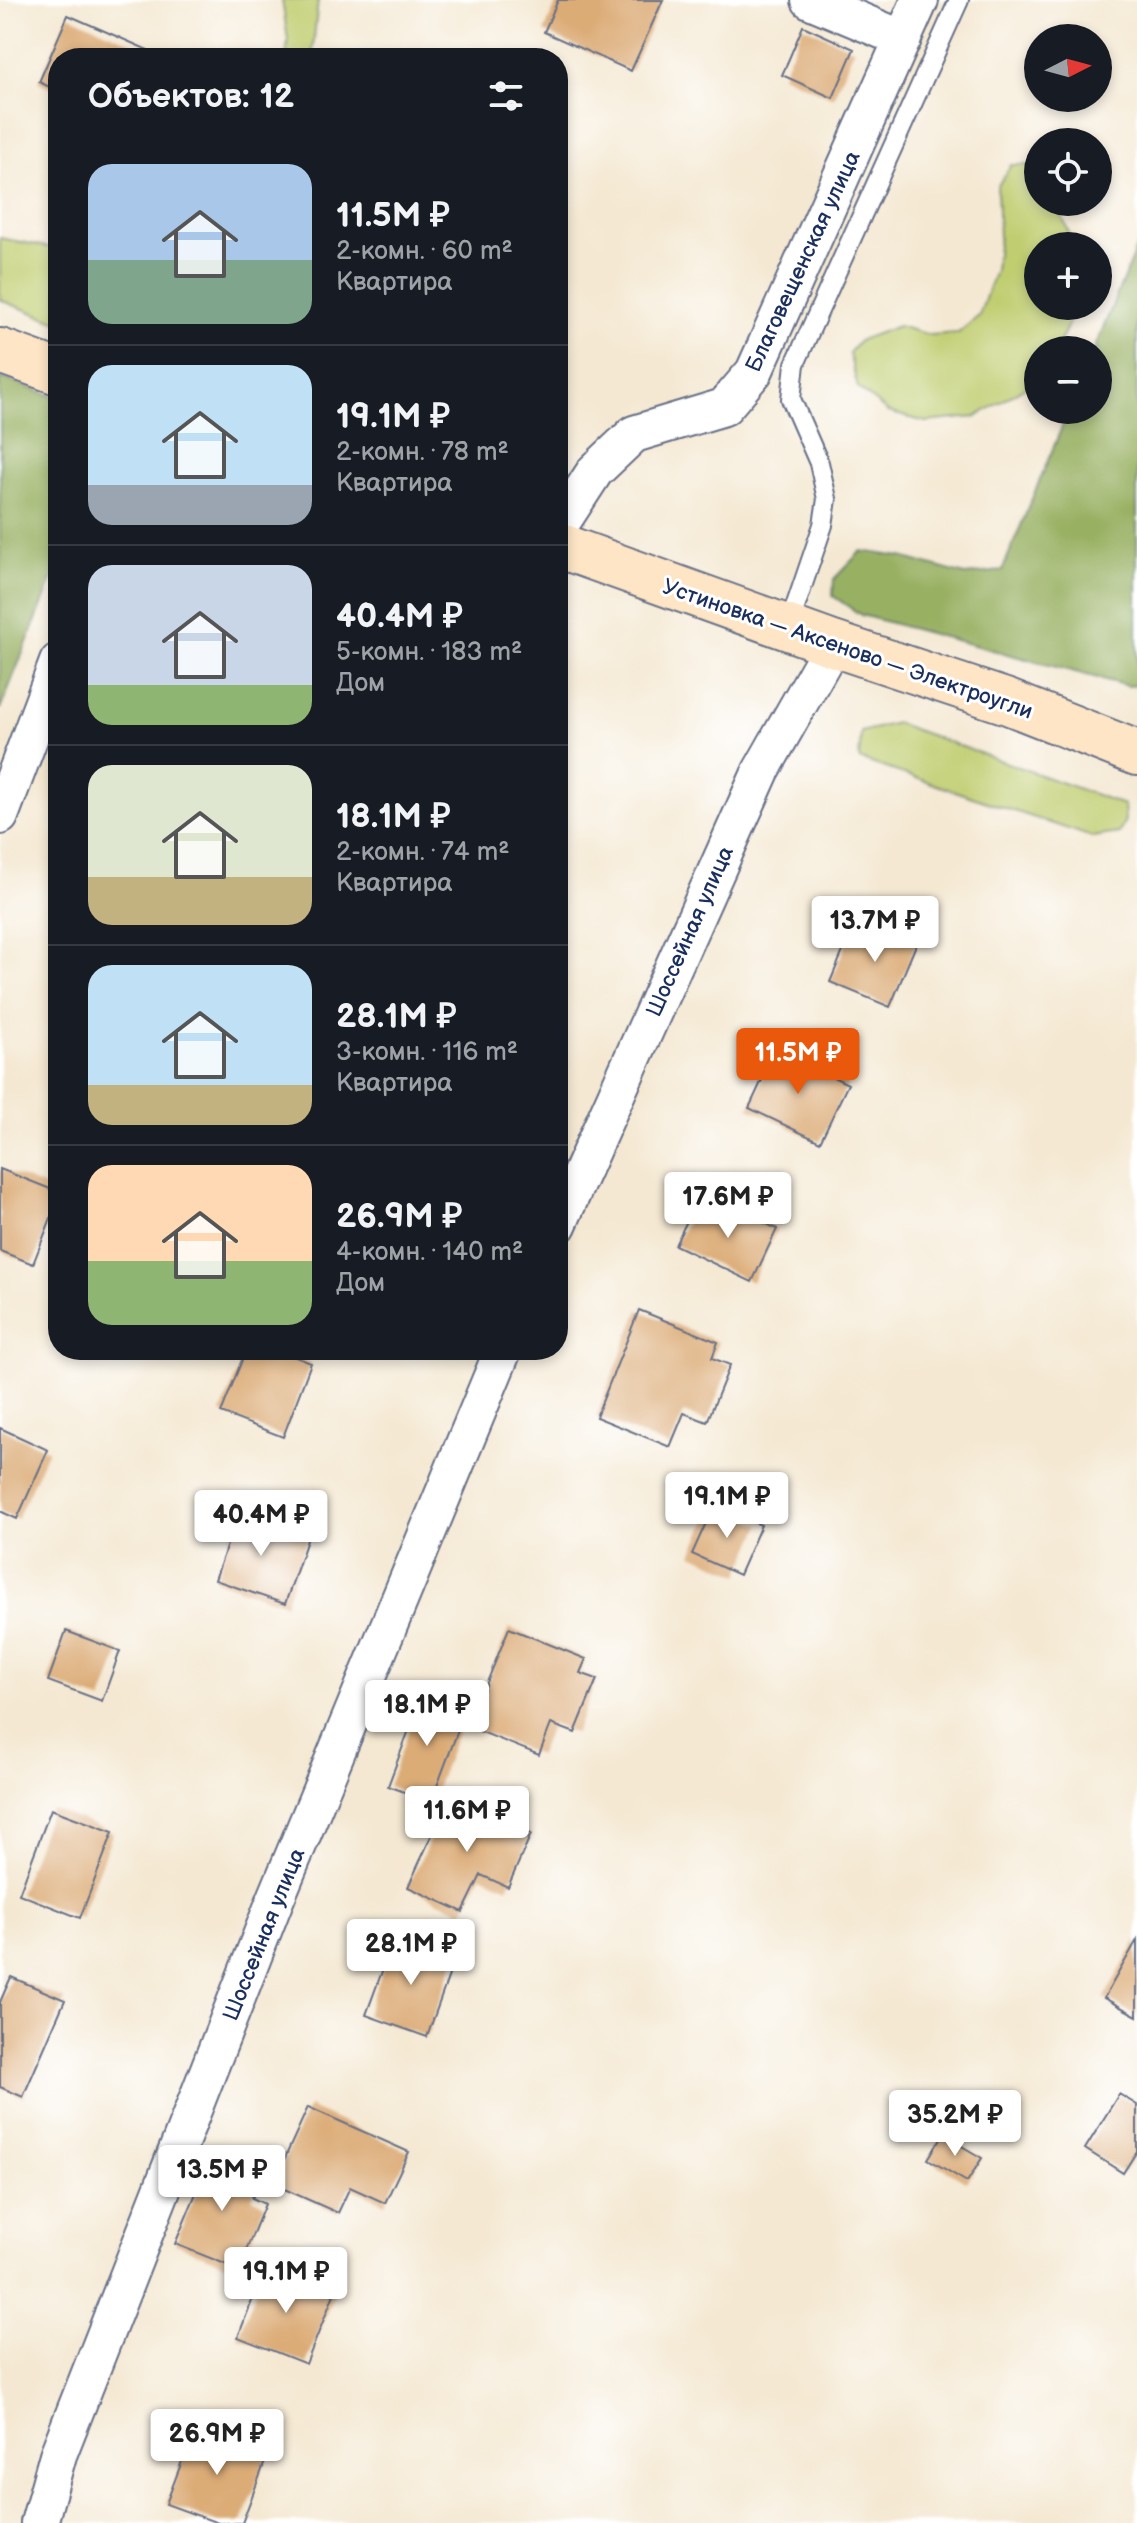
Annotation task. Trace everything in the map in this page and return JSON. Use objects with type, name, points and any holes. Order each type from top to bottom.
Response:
[{"type":"main road","points":[[0,351],[48,368]]},
{"type":"main road","name":"Устиновка — Аксеново — Электроугли","points":[[568,549],[833,644],[1008,702],[1137,753]]},
{"type":"street","points":[[810,0],[903,39]]},
{"type":"street","name":"Благовещенская улица","points":[[568,513],[595,471],[634,434],[724,407],[754,372],[920,0]]},
{"type":"street","name":"Шоссейная улица","points":[[568,1203],[761,771],[833,644]]},
{"type":"street","points":[[0,816],[48,689]]},
{"type":"street","name":"Шоссейная улица","points":[[39,2523],[58,2455],[274,1903],[499,1360]]},
{"type":"lane","points":[[788,628],[823,525],[827,499],[819,463],[791,399],[795,364],[959,0]]},
{"type":"green space","points":[[282,0],[318,0],[313,48],[287,48]]},
{"type":"green space","points":[[1011,165],[1024,165],[1024,216],[1062,216],[1069,232],[1024,232],[1024,320],[1070,320],[1063,336],[1024,336],[1024,388],[976,417],[926,422],[888,412],[858,388],[849,353],[860,340],[898,326],[930,335],[958,333],[979,316],[995,270],[999,237],[997,187]]},
{"type":"green space","points":[[0,238],[48,247],[48,318],[0,300]]},
{"type":"green space","points":[[1137,246],[1137,685],[1128,686],[861,615],[833,596],[834,579],[861,551],[902,557],[965,575],[1002,571],[1063,424],[1112,424],[1112,336],[1100,336],[1106,320],[1112,320],[1112,306]]},
{"type":"green space","points":[[0,377],[48,394],[48,590],[0,710]]},
{"type":"green space","points":[[896,723],[1124,805],[1125,820],[1119,833],[1092,837],[859,759],[861,732]]},
{"type":"building","points":[[558,0],[663,0],[631,71],[544,32]]},
{"type":"building","points":[[68,15],[143,48],[54,48]]},
{"type":"building","points":[[803,26],[854,49],[833,98],[782,75]]},
{"type":"building","points":[[48,61],[48,86],[39,82]]},
{"type":"building","points":[[873,921],[918,940],[890,1007],[830,982],[849,937],[864,944]]},
{"type":"building","points":[[776,1050],[848,1084],[820,1142],[749,1108]]},
{"type":"building","points":[[0,1169],[48,1188],[48,1226],[33,1264],[0,1251]]},
{"type":"building","points":[[695,1205],[724,1218],[730,1206],[777,1229],[752,1282],[675,1245]]},
{"type":"building","points":[[639,1310],[718,1342],[712,1358],[730,1365],[707,1422],[684,1413],[670,1447],[596,1417]]},
{"type":"building","points":[[242,1360],[303,1360],[311,1363],[283,1437],[221,1413]]},
{"type":"building","points":[[0,1428],[48,1450],[17,1519],[0,1511]]},
{"type":"building","points":[[714,1505],[761,1525],[739,1575],[692,1554]]},
{"type":"building","points":[[238,1512],[308,1537],[285,1604],[215,1580]]},
{"type":"building","points":[[509,1628],[586,1659],[580,1673],[597,1679],[575,1733],[551,1724],[539,1755],[469,1727]]},
{"type":"building","points":[[66,1631],[120,1651],[102,1701],[48,1681]]},
{"type":"building","points":[[423,1693],[466,1709],[431,1802],[388,1786]]},
{"type":"building","points":[[450,1796],[531,1834],[508,1887],[481,1875],[463,1912],[408,1887]]},
{"type":"building","points":[[51,1809],[113,1832],[80,1918],[19,1894]]},
{"type":"building","points":[[395,1936],[455,1958],[427,2037],[366,2015]]},
{"type":"building","points":[[1137,1940],[1137,2016],[1104,1998]]},
{"type":"building","points":[[11,1977],[65,2000],[23,2097],[0,2087],[0,2002]]},
{"type":"building","points":[[1119,2094],[1137,2105],[1137,2151],[1123,2173],[1085,2149]]},
{"type":"building","points":[[308,2107],[409,2152],[385,2203],[350,2187],[338,2213],[273,2184]]},
{"type":"building","points":[[943,2135],[982,2158],[967,2182],[928,2159]]},
{"type":"building","points":[[211,2157],[261,2177],[252,2198],[265,2204],[245,2253],[236,2249],[230,2266],[175,2244]]},
{"type":"building","points":[[265,2267],[334,2294],[306,2364],[238,2337]]},
{"type":"building","points":[[196,2424],[269,2451],[242,2523],[218,2523],[166,2504]]}]
